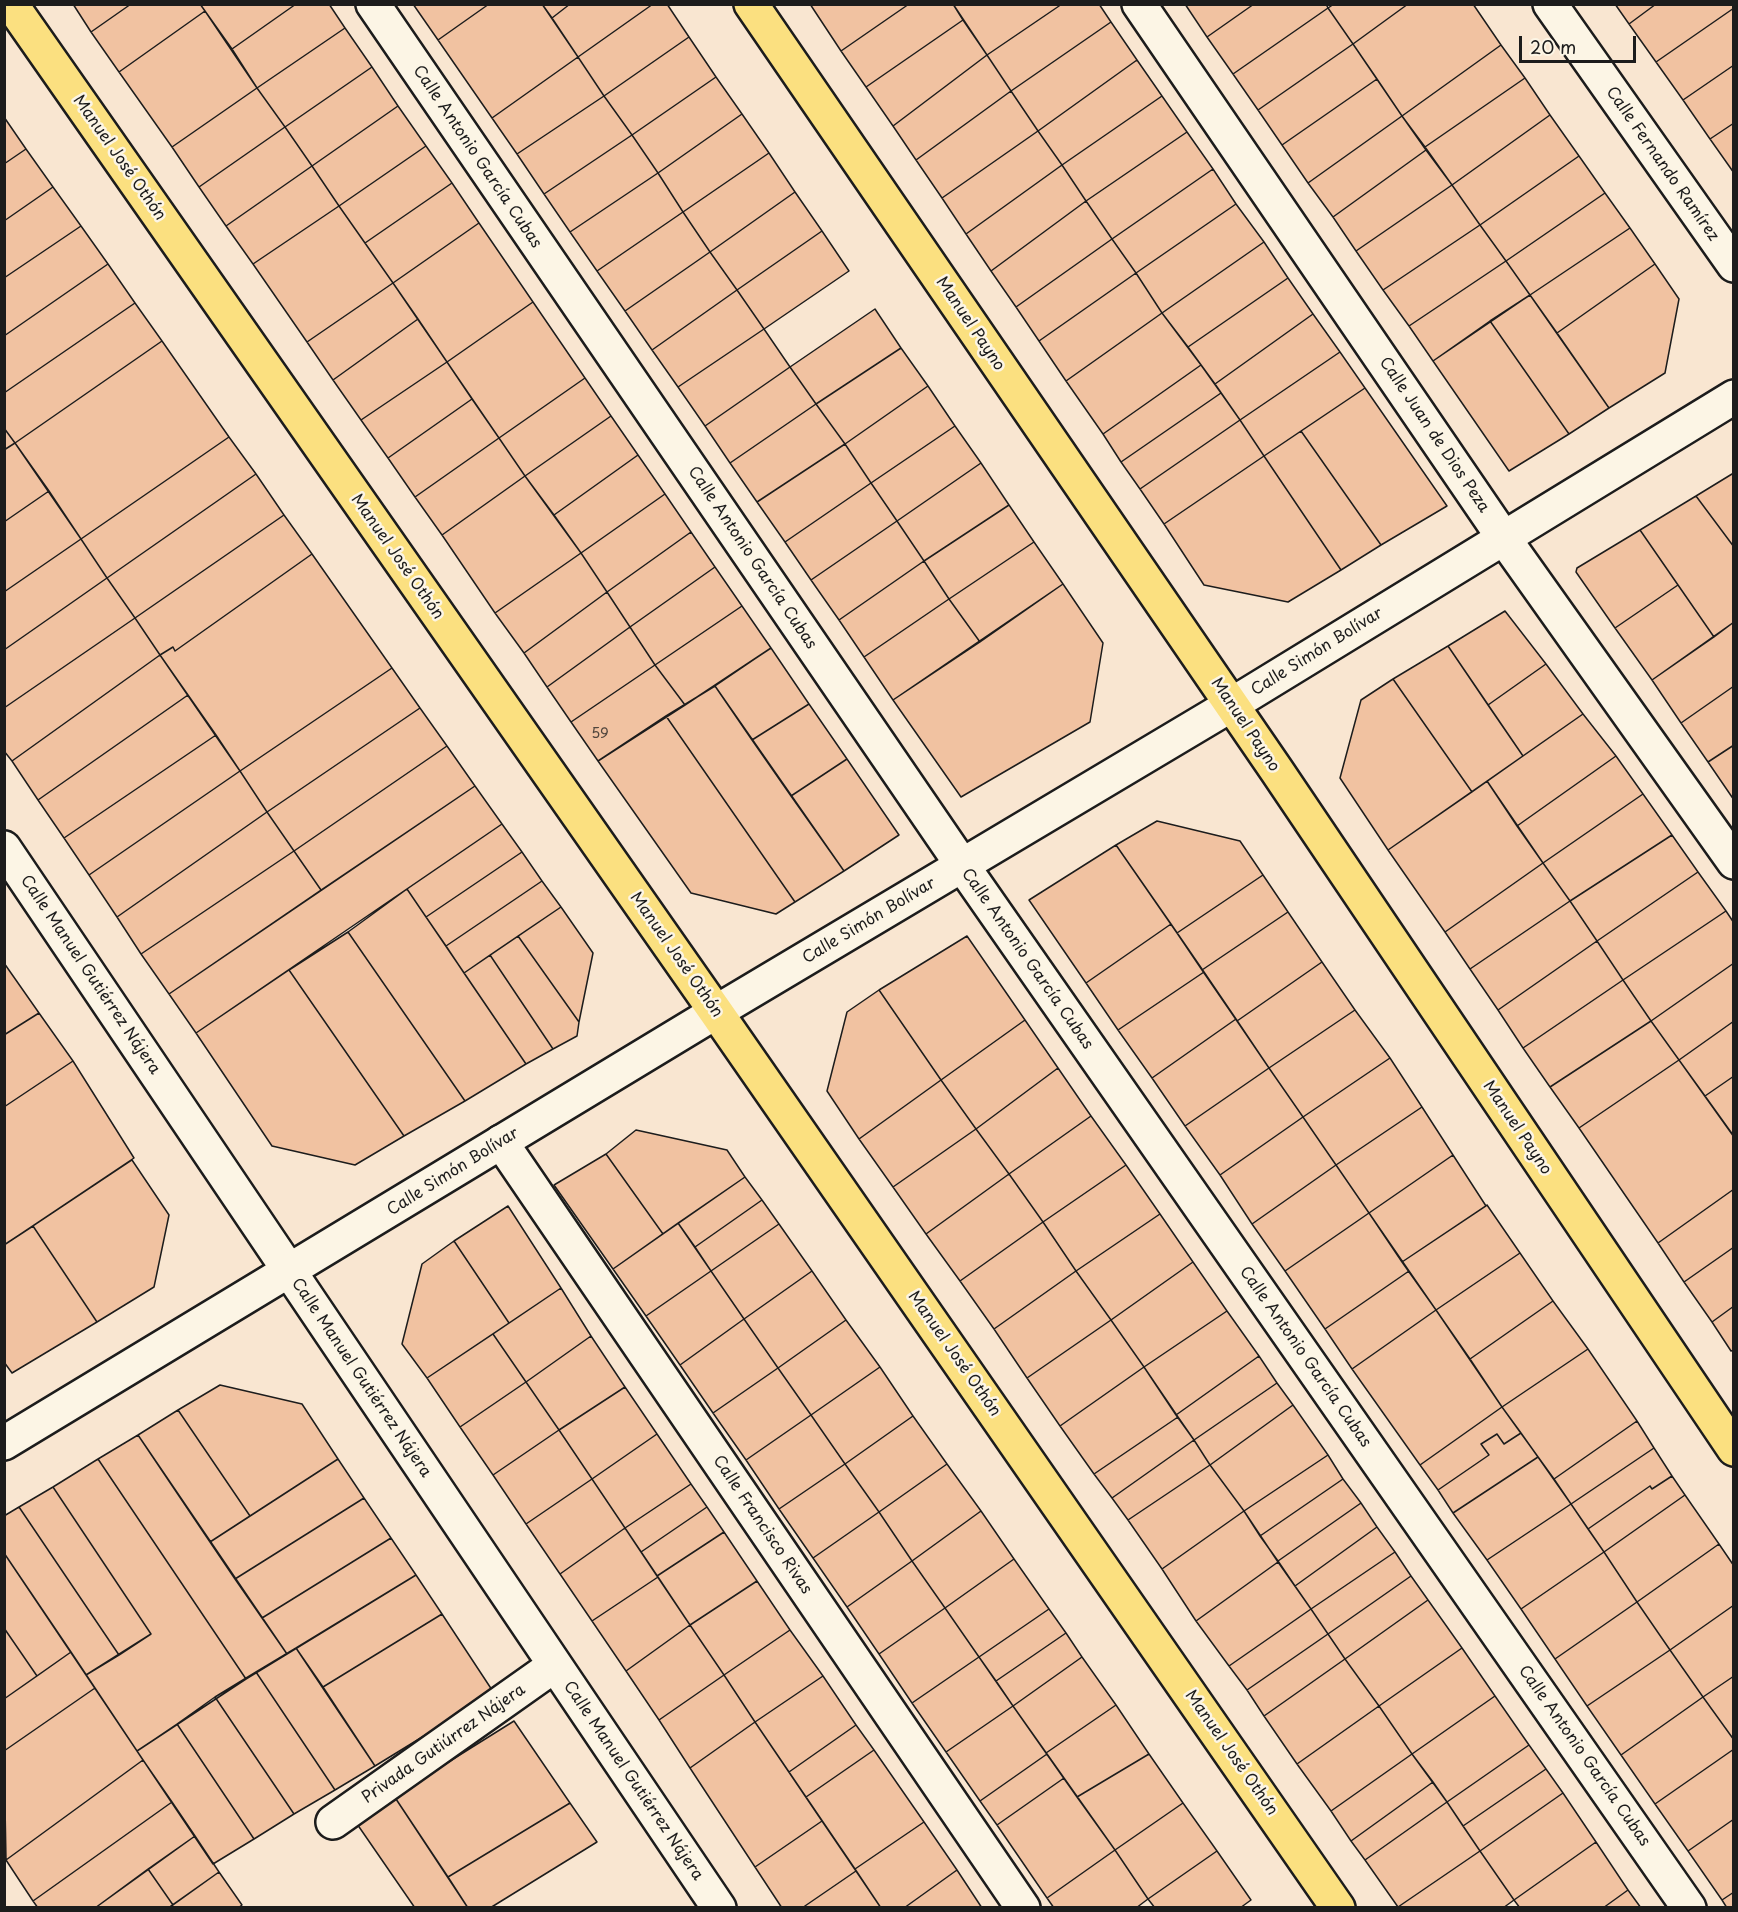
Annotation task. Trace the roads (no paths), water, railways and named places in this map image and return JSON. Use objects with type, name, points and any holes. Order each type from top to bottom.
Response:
[{"type":"main road","name":"Manuel José Othón","points":[[11,4],[716,1012],[1338,1908]]},
{"type":"main road","name":"Manuel Payno","points":[[751,4],[1231,705],[1734,1449]]},
{"type":"street","name":"Calle Antonio García Cubas","points":[[373,4],[962,865],[1689,1908]]},
{"type":"street","name":"Calle Juan de Dios Peza","points":[[1139,4],[1503,537],[1734,862]]},
{"type":"street","name":"Calle Fernando Ramírez","points":[[1550,4],[1734,265]]},
{"type":"street","name":"Calle Simón Bolívar","points":[[4,1443],[290,1272],[716,1012],[1231,705],[1734,397]]},
{"type":"street","name":"Calle Manuel Gutiérrez Nájera","points":[[4,848],[719,1908]]},
{"type":"street","name":"Calle Francisco Rivas","points":[[501,1142],[1023,1908]]},
{"type":"street","name":"Privada Gutiúrrez Nájera","points":[[333,1822],[555,1665]]}]
